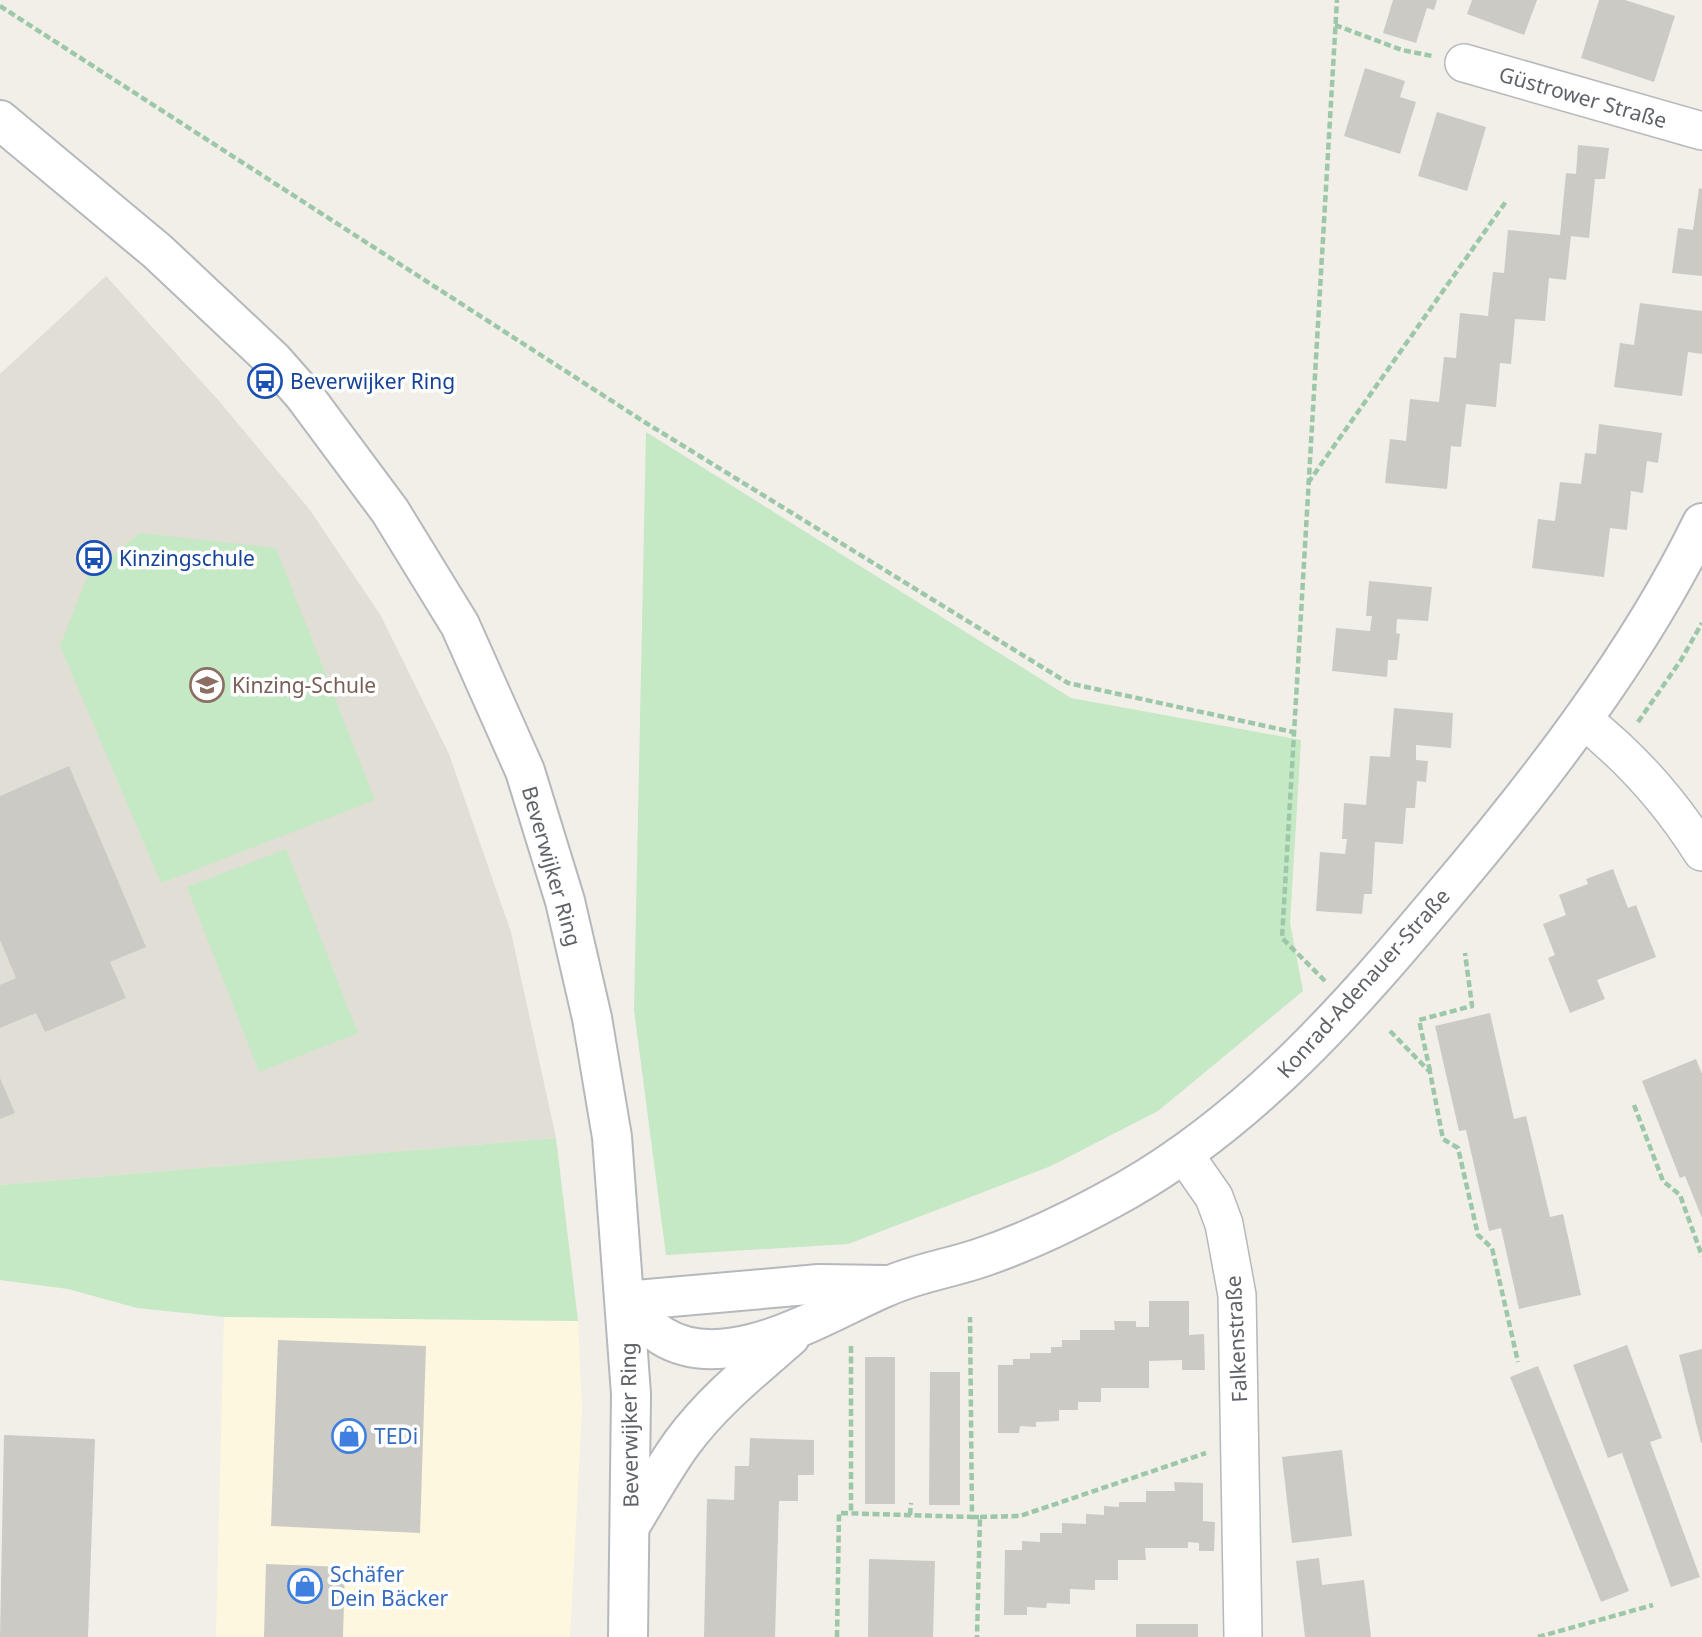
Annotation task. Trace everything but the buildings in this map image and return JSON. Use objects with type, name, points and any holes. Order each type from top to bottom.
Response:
[{"type":"street","name":"Güstrower Straße","points":[[1464,63],[1702,131]]},
{"type":"street","name":"Beverwijker Ring","points":[[0,120],[157,251],[273,360],[303,394],[390,511],[460,625],[525,771],[565,901],[592,1018],[612,1137],[631,1394],[628,1637]]},
{"type":"street","name":"Konrad-Adenauer-Straße","points":[[625,1301],[660,1335],[692,1347],[738,1346],[799,1328],[888,1286],[988,1256],[1034,1237],[1129,1189],[1184,1154],[1281,1076],[1349,1006],[1470,864],[1582,719],[1657,603],[1702,523]]},
{"type":"street","points":[[1582,719],[1619,748],[1675,810],[1702,852]]},
{"type":"street","name":"Falkenstraße","points":[[1184,1154],[1214,1197],[1224,1224],[1237,1295],[1243,1637]]},
{"type":"street","name":"Konrad-Adenauer-Straße","points":[[625,1301],[819,1284],[888,1286]]},
{"type":"street","points":[[630,1526],[681,1444],[704,1416],[737,1382],[799,1328]]},
{"type":"path","points":[[1337,0],[1282,938],[1349,1006]]},
{"type":"path","points":[[0,6],[646,423],[1068,683],[1293,732]]},
{"type":"path","points":[[1335,25],[1402,50],[1464,63]]},
{"type":"path","points":[[1308,483],[1507,200]]},
{"type":"path","points":[[1637,724],[1681,660],[1702,623]]},
{"type":"path","points":[[1465,953],[1472,1006],[1419,1020],[1443,1139],[1458,1148],[1478,1235],[1492,1248],[1518,1362]]},
{"type":"path","points":[[1390,1031],[1430,1072]]},
{"type":"path","points":[[1634,1105],[1663,1181],[1680,1195],[1702,1256]]},
{"type":"path","points":[[970,1317],[972,1517]]},
{"type":"path","points":[[851,1346],[851,1513]]},
{"type":"path","points":[[837,1637],[839,1513],[1020,1516],[1201,1454],[1241,1452]]},
{"type":"path","points":[[910,1515],[911,1503]]},
{"type":"path","points":[[977,1637],[980,1517]]},
{"type":"path","points":[[1538,1637],[1653,1605]]},
{"type":"shaded area","name":"Kinzing-Schule","points":[[106,276],[219,401],[310,510],[381,616],[449,754],[511,932],[556,1138],[0,1185],[0,374]]},
{"type":"shaded area","points":[[224,1317],[578,1321],[582,1410],[570,1637],[216,1637]]},
{"type":"green space","points":[[646,432],[1071,698],[1301,740],[1290,923],[1303,991],[1158,1111],[1051,1166],[848,1244],[666,1255],[634,1010]]},
{"type":"green space","points":[[140,533],[276,548],[375,800],[161,883],[60,646],[87,577]]},
{"type":"green space","points":[[286,849],[358,1033],[259,1072],[187,887]]},
{"type":"green space","points":[[556,1138],[578,1321],[224,1317],[137,1308],[68,1289],[0,1280],[0,1185]]},
{"type":"place","name":"Beverwijker Ring","points":[[265,381]]},
{"type":"place","name":"Kinzingschule","points":[[94,558]]},
{"type":"place","name":"Kinzing-Schule","points":[[207,685]]},
{"type":"place","name":"TEDi","points":[[349,1436]]},
{"type":"place","name":"Schäfer Dein Bäcker","points":[[305,1586]]}]
